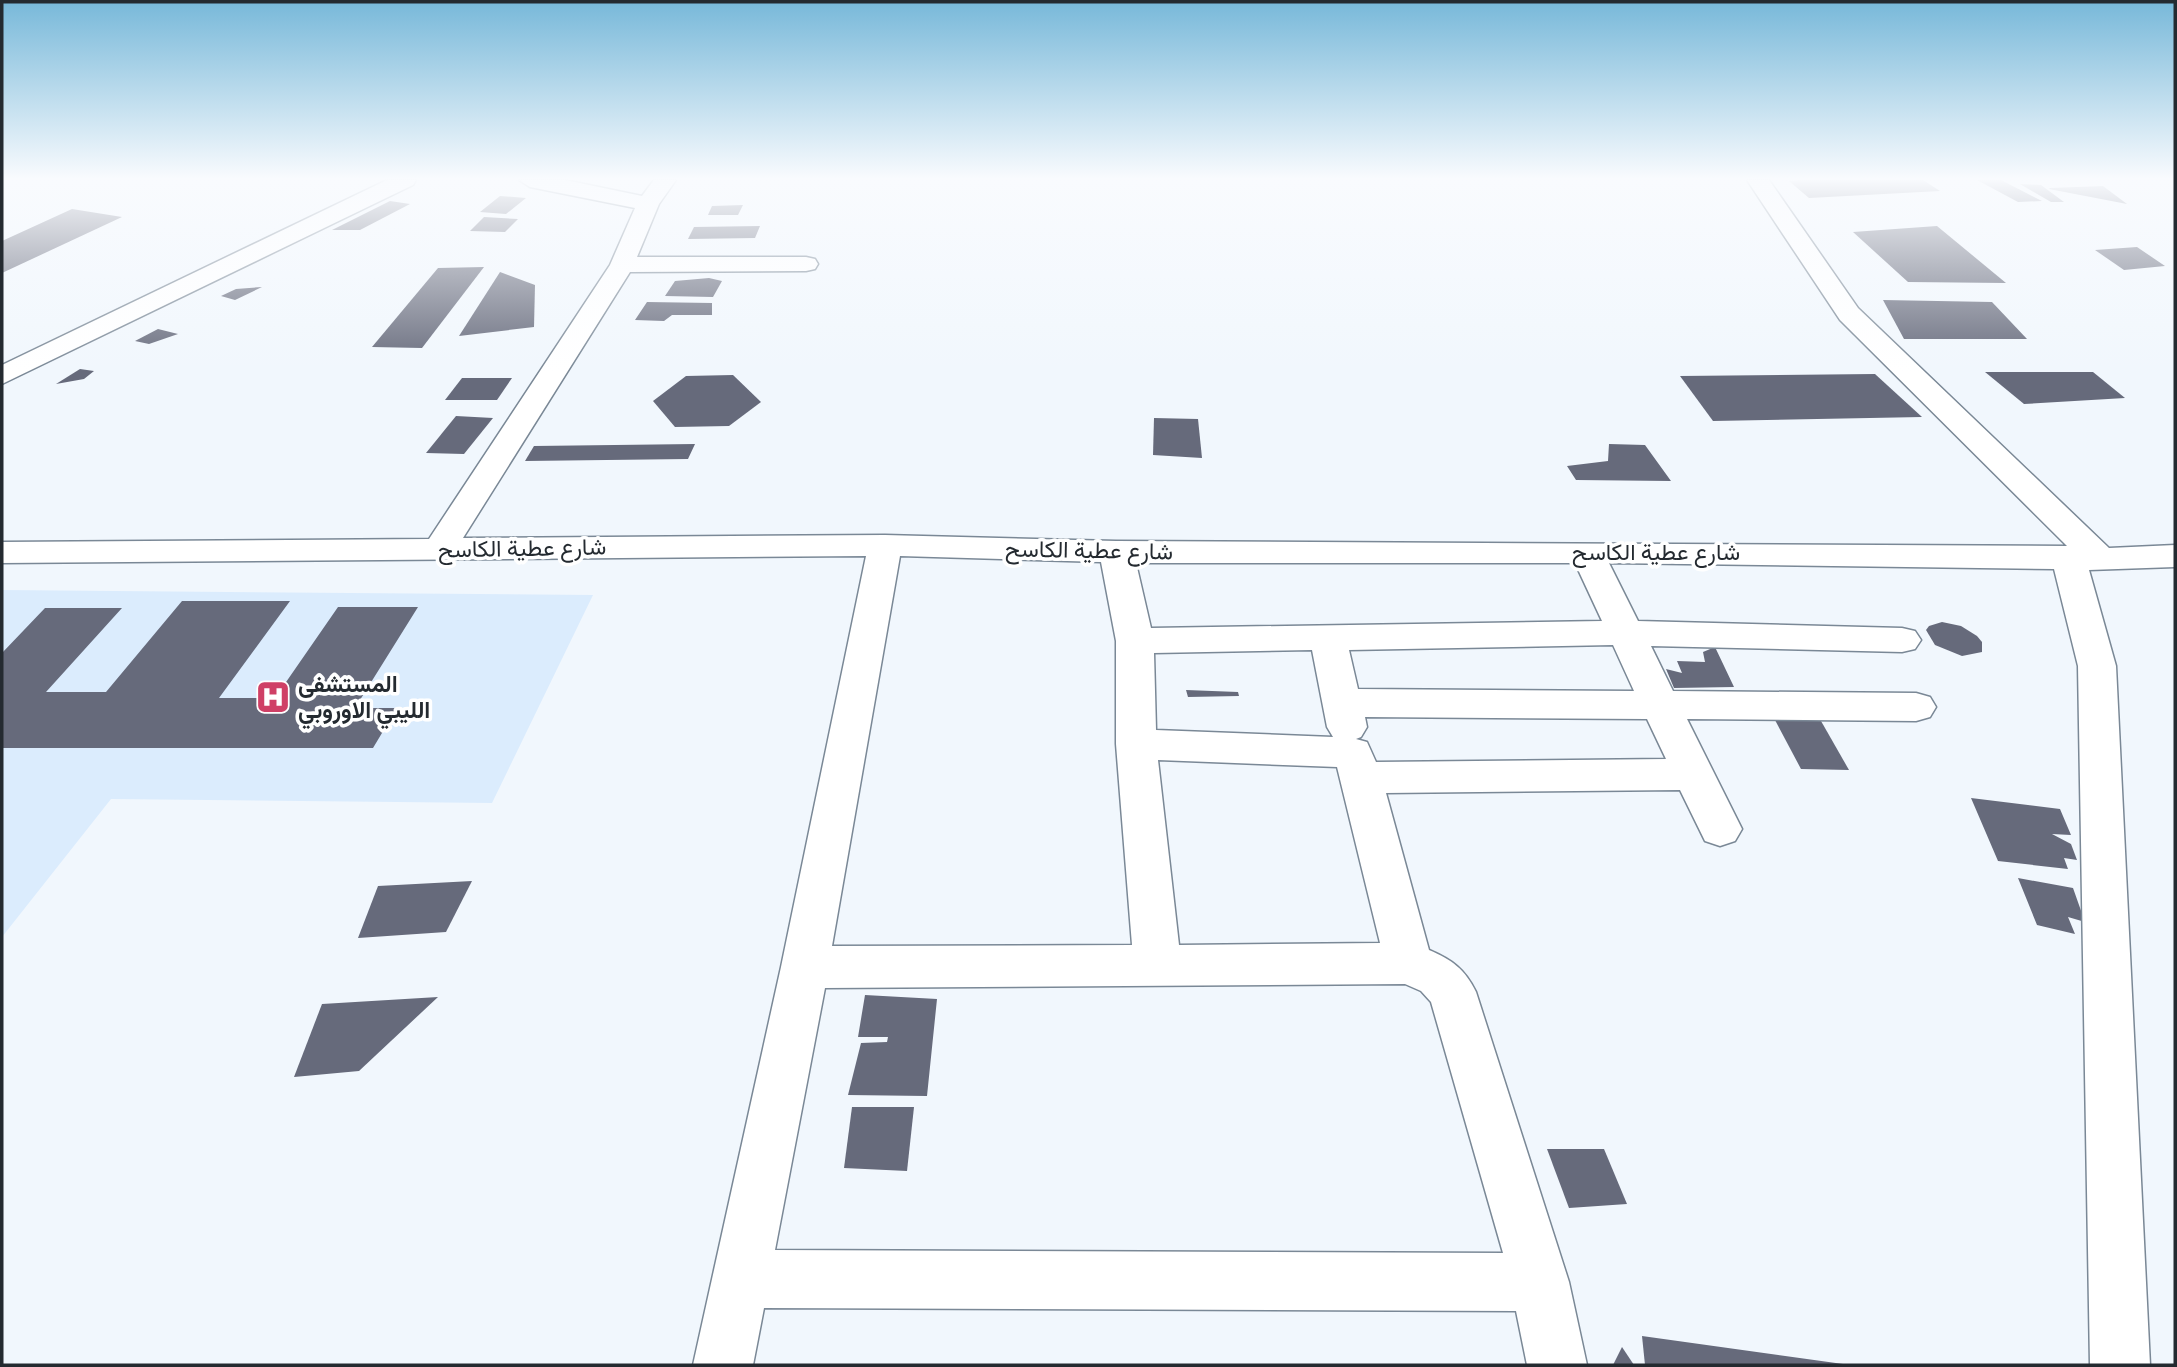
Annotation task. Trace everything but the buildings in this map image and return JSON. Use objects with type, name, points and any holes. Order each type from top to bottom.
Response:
[{"type":"street","points":[[2,376],[274,244]]},
{"type":"street","points":[[439,549],[622,265],[631,244]]},
{"type":"street","points":[[1801,244],[1849,314],[2084,558],[2097,666],[2120,1365]]},
{"type":"street","points":[[622,265],[806,264]]},
{"type":"street","points":[[723,1365],[805,967],[885,545]]},
{"type":"street","name":"شارع عطية الكاسح","points":[[2,553],[885,545],[1116,552],[1587,552],[2084,558],[2175,556]]},
{"type":"street","points":[[1116,552],[1135,641],[1136,744],[1158,966]]},
{"type":"street","points":[[1587,552],[1720,828]]},
{"type":"street","points":[[1135,641],[1628,633],[1902,640]]},
{"type":"street","points":[[1328,638],[1357,765],[1409,963]]},
{"type":"street","points":[[1342,704],[1916,707]]},
{"type":"street","points":[[1136,744],[1357,765],[1695,774]]},
{"type":"street","points":[[805,967],[1409,963],[1438,976],[1452,992],[1540,1282],[1557,1365]]},
{"type":"street","points":[[740,1279],[1540,1282]]},
{"type":"shaded area","name":"المستشفی الليبي الاوروبي","points":[[2,590],[593,595],[492,803],[111,799],[2,937]]},
{"type":"place","name":"المستشفی الليبي الاوروبي","points":[[273,697]]}]
